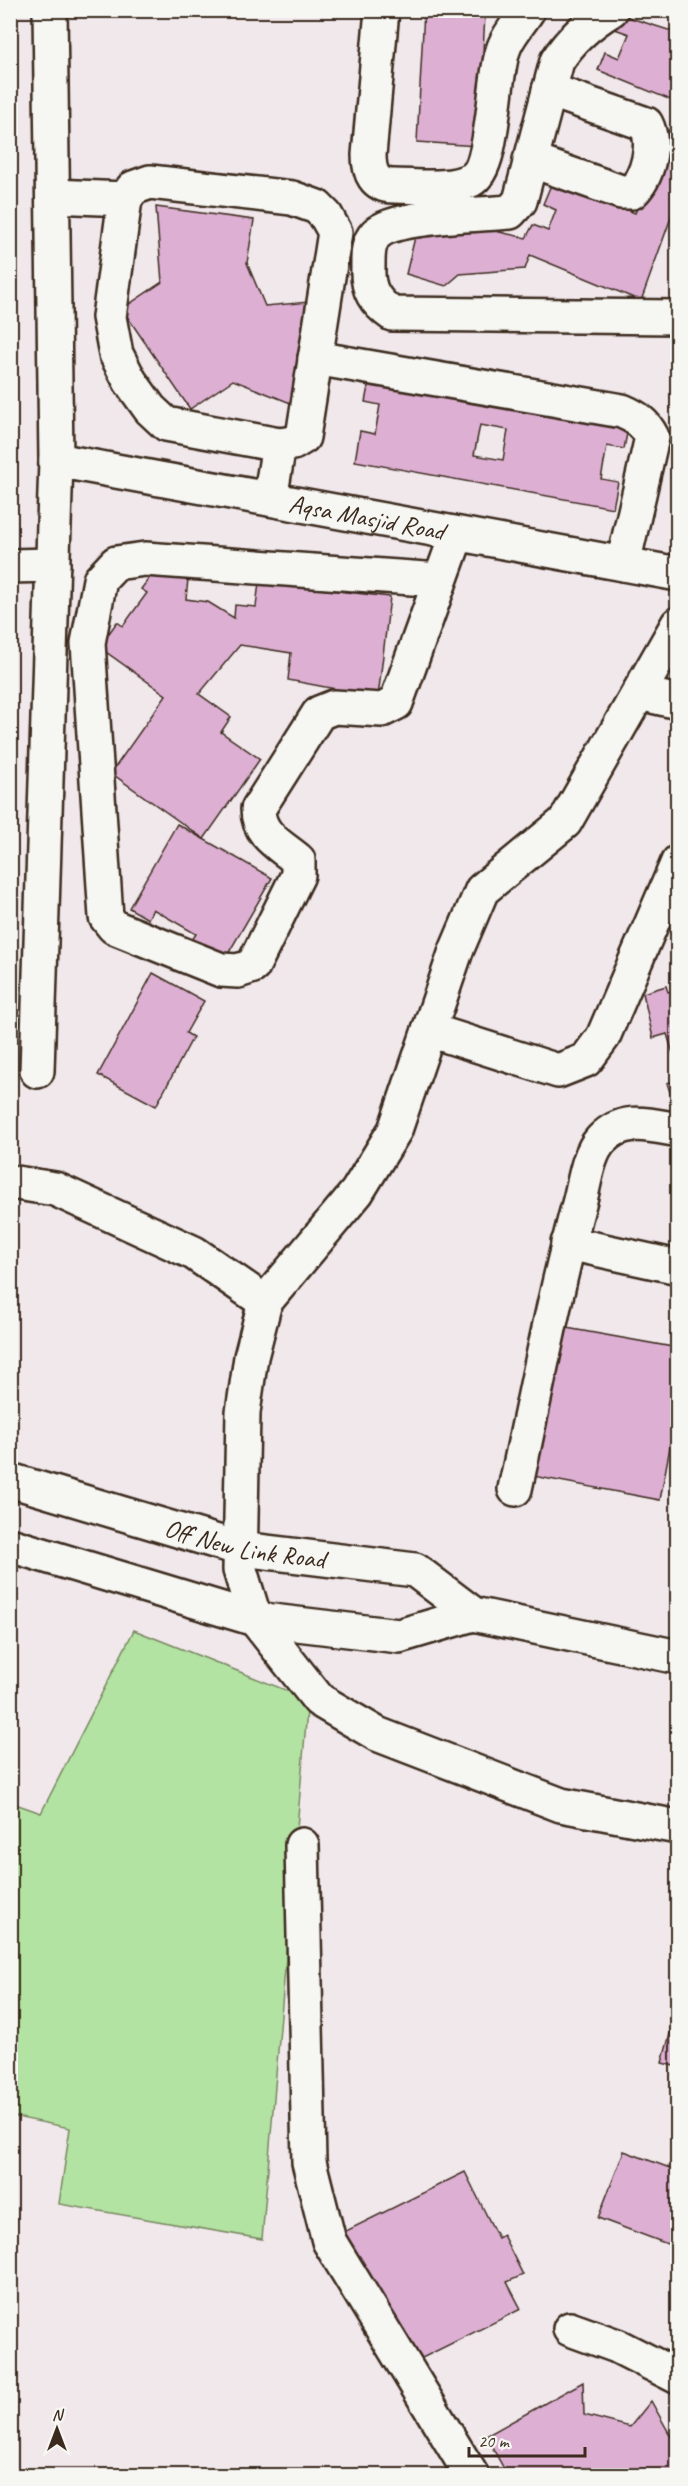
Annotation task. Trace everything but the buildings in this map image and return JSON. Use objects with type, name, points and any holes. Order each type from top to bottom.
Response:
[{"type":"street","points":[[37,1071],[56,460],[50,10]]},
{"type":"street","points":[[382,10],[369,171],[375,180],[389,186],[457,186],[474,179],[482,165],[488,148],[498,72],[505,45],[528,10]]},
{"type":"street","points":[[611,10],[592,21],[567,45],[557,61],[520,201],[510,212],[404,222],[386,226],[374,235],[369,247],[368,280],[373,297],[392,314],[678,317]]},
{"type":"street","points":[[530,160],[621,192],[632,192],[639,185],[650,149],[651,135],[646,124],[549,90]]},
{"type":"street","points":[[150,182],[292,198],[317,207],[326,216],[335,232],[303,437],[293,443],[279,445],[166,424],[150,409],[130,381],[116,354],[109,317],[125,199],[133,188],[150,182]]},
{"type":"street","points":[[53,196],[125,199]]},
{"type":"street","points":[[315,358],[622,411],[633,416],[646,425],[652,437],[623,564]]},
{"type":"street","points":[[270,499],[279,445]]},
{"type":"street","name":"Aqsa Masjid Road","points":[[56,460],[678,574]]},
{"type":"street","points":[[440,580],[145,559],[116,563],[100,580],[88,643],[106,917],[114,927],[221,970],[238,971],[253,966],[298,875],[298,860],[265,833],[258,822],[258,809],[318,713],[334,707],[382,710],[396,703],[457,534]]},
{"type":"street","points":[[10,566],[53,565]]},
{"type":"street","points":[[678,624],[566,822],[482,890],[456,951],[395,1130],[357,1192],[265,1302],[251,1357],[243,1412],[240,1570],[255,1619],[319,1700],[377,1734],[561,1805],[678,1827]]},
{"type":"street","points":[[639,693],[678,702]]},
{"type":"street","points":[[48,707],[92,707]]},
{"type":"street","points":[[429,1030],[558,1071],[586,1060],[603,1036],[678,862]]},
{"type":"street","points":[[515,1489],[568,1243],[592,1157],[600,1140],[621,1125],[638,1123],[678,1130]]},
{"type":"street","points":[[10,1182],[55,1189],[194,1253],[265,1302]]},
{"type":"street","points":[[568,1243],[678,1267]]},
{"type":"street","name":"Off New Link Road","points":[[10,1480],[241,1549],[415,1570],[472,1614],[678,1657]]},
{"type":"street","name":"Off New Link Road","points":[[10,1545],[255,1619],[399,1636],[472,1614]]},
{"type":"street","points":[[302,1845],[309,2162],[329,2241],[472,2475]]},
{"type":"street","points":[[570,2329],[617,2346],[678,2377]]},
{"type":"green space","points":[[134,1630],[308,1699],[262,2239],[59,2204],[70,2128],[11,2116],[10,1802],[41,1813]]}]
